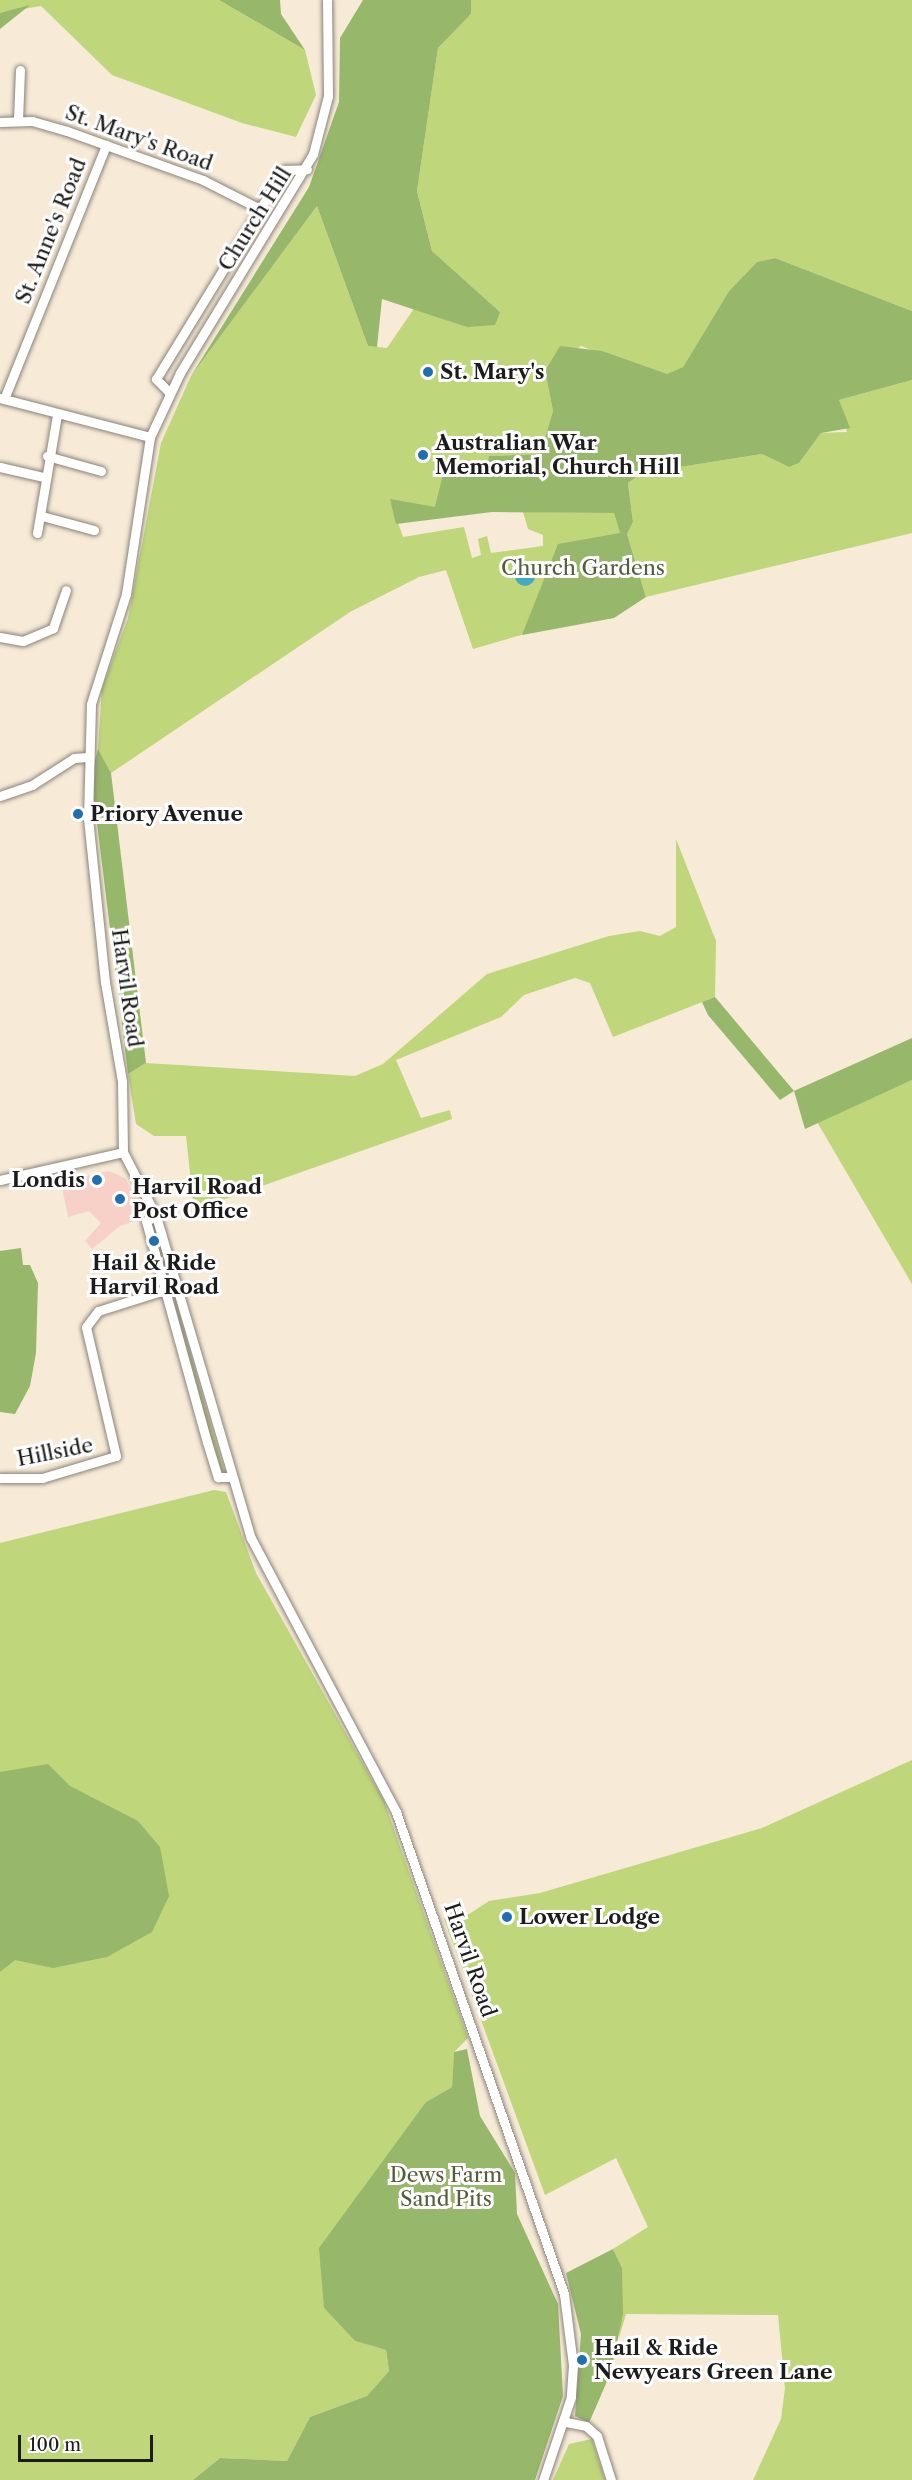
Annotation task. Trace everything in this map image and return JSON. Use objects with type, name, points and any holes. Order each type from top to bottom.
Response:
[{"type":"street","name":"Church Hill","points":[[150,437],[170,393],[307,169],[328,96],[327,0]]},
{"type":"street","points":[[18,120],[20,70]]},
{"type":"street","name":"St. Mary's Road","points":[[0,122],[18,120],[106,145],[203,180],[260,209]]},
{"type":"street","name":"St. Anne's Road","points":[[2,398],[106,145]]},
{"type":"street","points":[[170,393],[156,379],[284,170],[307,169]]},
{"type":"street","points":[[2,398],[57,415],[150,437]]},
{"type":"street","points":[[38,533],[42,516],[43,477],[57,415]]},
{"type":"street","name":"Harvil Road","points":[[150,437],[126,594],[95,684],[87,757],[104,970],[124,1101],[123,1152],[156,1216],[232,1477],[267,1574],[396,1812],[435,1913],[564,2294],[573,2365],[566,2422],[543,2480]]},
{"type":"street","points":[[47,456],[101,471]]},
{"type":"street","points":[[0,467],[43,477]]},
{"type":"street","points":[[42,516],[94,530]]},
{"type":"street","points":[[0,638],[23,640],[53,628],[66,590]]},
{"type":"street","points":[[0,796],[32,785],[74,758],[87,757]]},
{"type":"street","points":[[0,1180],[123,1152]]},
{"type":"street","points":[[156,1216],[146,1221],[216,1474],[232,1477]]},
{"type":"street","points":[[165,1290],[177,1286]]},
{"type":"street","name":"Hillside","points":[[0,1478],[42,1478],[116,1456],[86,1327],[98,1311],[165,1290]]},
{"type":"street","points":[[566,2422],[586,2426],[597,2436],[611,2480]]},
{"type":"shaded area","points":[[109,1171],[125,1178],[141,1206],[138,1220],[120,1226],[92,1249],[85,1241],[101,1223],[89,1211],[68,1217],[61,1182]]},
{"type":"green space","points":[[0,0],[219,0],[305,50],[316,95],[296,137],[242,123],[112,75],[41,6],[0,13]]},
{"type":"green space","points":[[219,0],[280,0],[281,14],[305,50]]},
{"type":"green space","points":[[363,0],[471,0],[471,14],[438,48],[417,191],[432,251],[500,312],[495,325],[467,327],[382,299],[377,347],[368,346],[317,206],[191,376],[309,187],[339,102],[340,38]]},
{"type":"green space","name":"Church Gardens","points":[[471,0],[912,0],[912,311],[775,258],[757,262],[729,291],[683,367],[667,375],[651,372],[581,346],[545,371],[553,411],[540,454],[489,456],[486,476],[435,508],[390,500],[403,537],[464,527],[472,558],[481,555],[478,539],[487,536],[491,553],[543,546],[543,535],[528,529],[523,512],[614,513],[641,600],[473,649],[446,570],[419,577],[350,612],[111,773],[98,749],[102,688],[128,618],[161,443],[191,376],[317,206],[368,346],[387,348],[415,307],[467,327],[500,312],[432,251],[417,191],[438,48],[471,14]]},
{"type":"green space","points":[[30,5],[0,29],[0,13]]},
{"type":"green space","name":"Church Gardens","points":[[775,258],[912,311],[912,380],[839,400],[850,428],[821,433],[799,463],[789,467],[762,454],[642,473],[628,483],[633,522],[627,534],[646,597],[614,618],[522,635],[558,544],[620,533],[614,513],[492,512],[396,524],[390,499],[435,507],[444,470],[485,476],[489,456],[540,454],[553,411],[545,371],[560,346],[602,351],[667,374],[683,367],[729,291],[757,262]]},
{"type":"green space","points":[[912,380],[912,533],[646,597],[627,534],[633,522],[628,483],[641,473],[762,454],[789,467],[799,463],[821,433],[847,432],[839,400]]},
{"type":"green space","points":[[98,749],[111,773],[146,1063],[128,1074],[91,775]]},
{"type":"green space","points":[[676,839],[716,941],[715,997],[613,1037],[590,983],[575,978],[524,995],[501,1017],[396,1060],[421,1118],[450,1110],[452,1119],[194,1210],[186,1136],[154,1136],[136,1124],[128,1074],[146,1063],[355,1076],[383,1064],[487,974],[609,936],[640,931],[660,936],[676,927]]},
{"type":"green space","points":[[715,997],[794,1091],[780,1100],[708,1015],[702,1002]]},
{"type":"green space","points":[[912,1038],[912,1080],[805,1129],[794,1091]]},
{"type":"green space","points":[[912,1080],[912,1284],[817,1122]]},
{"type":"green space","points":[[21,1248],[23,1265],[30,1265],[38,1283],[36,1353],[30,1386],[15,1414],[0,1412],[0,1251]]},
{"type":"green space","points":[[173,1295],[224,1470],[222,1472],[219,1471]]},
{"type":"green space","points":[[214,1490],[226,1492],[256,1573],[384,1801],[468,2038],[454,2052],[452,2087],[426,2102],[324,2296],[324,2308],[355,2341],[386,2350],[389,2371],[367,2396],[310,2417],[287,2461],[220,2458],[193,2480],[0,2480],[0,1543]]},
{"type":"green space","points":[[912,1760],[912,2480],[753,2480],[781,2419],[785,2388],[778,2315],[626,2314],[619,2338],[622,2268],[613,2249],[648,2227],[616,2158],[545,2195],[444,1919],[453,1911],[466,1916],[489,1901],[540,1893],[762,1828]]},
{"type":"green space","points":[[48,1764],[70,1786],[138,1821],[160,1847],[169,1896],[152,1932],[107,1957],[53,1968],[15,1960],[0,1972],[0,1772]]},
{"type":"green space","name":"Dews Farm Sand Pits","points":[[467,2049],[480,2116],[515,2173],[517,2214],[558,2304],[563,2396],[535,2480],[193,2480],[220,2458],[287,2461],[310,2417],[367,2396],[389,2371],[386,2350],[355,2341],[324,2308],[319,2248],[426,2102],[452,2087],[454,2052]]},
{"type":"green space","points":[[613,2249],[622,2268],[623,2314],[611,2372],[589,2423],[575,2416],[581,2334],[566,2273]]},
{"type":"green space","points":[[592,2439],[605,2480],[553,2480],[569,2444]]},
{"type":"water","points":[[521,566],[529,566],[535,572],[535,580],[529,586],[521,586],[515,580],[515,572]]},
{"type":"place","name":"St. Mary's","points":[[428,372]]},
{"type":"place","name":"Australian War Memorial, Church Hill","points":[[423,455]]},
{"type":"place","name":"Priory Avenue","points":[[78,814]]},
{"type":"place","name":"Londis","points":[[97,1180]]},
{"type":"place","name":"Harvil Road Post Office","points":[[120,1199]]},
{"type":"place","name":"Hail & Ride Harvil Road","points":[[154,1241]]},
{"type":"place","name":"Lower Lodge","points":[[507,1917]]},
{"type":"place","name":"Hail & Ride Newyears Green Lane","points":[[582,2360]]}]
